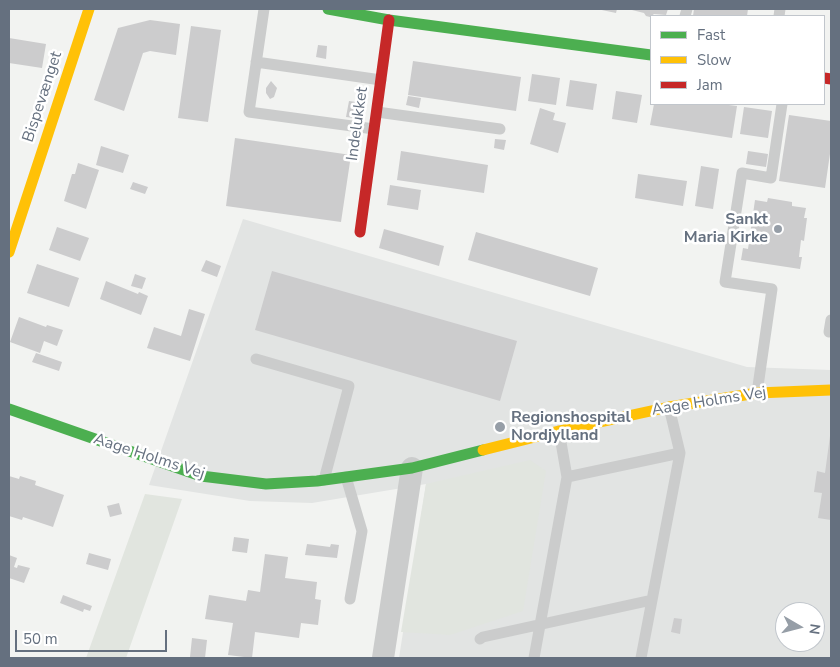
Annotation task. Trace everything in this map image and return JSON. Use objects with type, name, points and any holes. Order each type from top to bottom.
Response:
[{"type":"street","name":"Bispevænget","points":[[9,252],[89,9]]},
{"type":"street","points":[[328,9],[650,55]]},
{"type":"street","name":"Indelukket","points":[[360,232],[381,80],[387,16]]},
{"type":"street","name":"Aage Holms Vej","points":[[9,409],[201,476],[266,484],[324,480],[412,468],[559,431],[669,407],[757,393],[831,390]]},
{"type":"street","points":[[383,658],[412,468]]},
{"type":"lane","points":[[264,9],[249,112],[374,130]]},
{"type":"lane","points":[[256,62],[381,80]]},
{"type":"lane","points":[[757,393],[772,289],[725,282],[742,173],[770,178],[782,105]]},
{"type":"lane","points":[[376,112],[500,129]]},
{"type":"lane","points":[[828,332],[831,320]]},
{"type":"lane","points":[[256,359],[349,386],[324,480]]},
{"type":"lane","points":[[641,658],[680,452],[669,407]]},
{"type":"lane","points":[[534,658],[567,477],[559,431]]},
{"type":"lane","points":[[567,477],[680,452]]},
{"type":"lane","points":[[346,477],[362,531],[350,599]]},
{"type":"lane","points":[[480,639],[483,636],[652,600]]},
{"type":"shaded area","name":"Regionshospital Nordjylland","points":[[243,219],[747,367],[831,370],[831,658],[399,658],[426,484],[312,503],[250,501],[149,485]]},
{"type":"shaded area","points":[[530,460],[546,471],[523,611],[450,635],[401,632],[426,484]]},
{"type":"shaded area","points":[[145,494],[182,499],[126,658],[86,658]]},
{"type":"building","points":[[597,9],[617,9],[616,13]]},
{"type":"building","points":[[628,9],[668,9],[666,15],[654,14],[650,15],[650,17],[644,13]]},
{"type":"building","points":[[694,9],[748,9],[747,15],[693,15]]},
{"type":"building","points":[[150,20],[180,24],[176,55],[150,51],[143,53],[124,111],[94,100],[118,28]]},
{"type":"building","points":[[191,26],[221,30],[208,122],[178,118]]},
{"type":"building","points":[[9,38],[46,44],[42,68],[9,63]]},
{"type":"building","points":[[318,45],[327,46],[326,59],[316,57]]},
{"type":"building","points":[[413,61],[521,77],[516,111],[408,95]]},
{"type":"building","points":[[532,74],[560,78],[556,105],[528,101]]},
{"type":"building","points":[[570,80],[597,84],[593,110],[566,106]]},
{"type":"building","points":[[271,81],[277,88],[274,97],[270,99],[266,93],[266,88]]},
{"type":"building","points":[[616,91],[642,95],[637,123],[612,119]]},
{"type":"building","points":[[408,96],[421,98],[419,108],[406,105]]},
{"type":"building","points":[[349,101],[356,102],[354,118],[346,117]]},
{"type":"building","points":[[654,105],[737,106],[732,138],[650,125]]},
{"type":"building","points":[[744,107],[772,111],[768,138],[740,134]]},
{"type":"building","points":[[540,108],[555,113],[553,120],[566,123],[558,153],[530,144]]},
{"type":"building","points":[[789,115],[831,121],[831,147],[825,188],[779,181]]},
{"type":"building","points":[[235,138],[351,155],[341,222],[226,206]]},
{"type":"building","points":[[495,139],[506,140],[504,150],[494,148]]},
{"type":"building","points":[[101,146],[129,155],[123,173],[96,165]]},
{"type":"building","points":[[401,151],[488,165],[484,193],[397,180]]},
{"type":"building","points":[[748,151],[768,154],[766,167],[746,164]]},
{"type":"building","points":[[78,163],[99,170],[86,209],[64,201],[72,174],[75,174]]},
{"type":"building","points":[[701,166],[719,169],[713,209],[695,206]]},
{"type":"building","points":[[638,174],[687,181],[683,206],[635,198]]},
{"type":"building","points":[[133,182],[148,187],[145,194],[130,189]]},
{"type":"building","points":[[390,185],[421,190],[418,210],[387,205]]},
{"type":"building","name":"Sankt Maria Kirke","points":[[768,198],[792,202],[792,206],[806,208],[804,218],[807,218],[804,241],[801,240],[799,257],[802,257],[800,269],[741,260],[743,248],[748,249],[755,200],[767,202]]},
{"type":"building","points":[[57,227],[89,238],[80,261],[49,250]]},
{"type":"building","points":[[384,229],[444,246],[439,266],[379,248]]},
{"type":"building","points":[[476,232],[598,268],[590,296],[468,260]]},
{"type":"building","points":[[206,260],[221,266],[217,277],[201,271]]},
{"type":"building","points":[[37,264],[79,278],[69,307],[27,293]]},
{"type":"building","points":[[272,271],[517,341],[500,401],[255,330]]},
{"type":"building","points":[[135,274],[146,278],[142,289],[131,286]]},
{"type":"building","points":[[106,281],[148,296],[141,315],[100,299]]},
{"type":"building","points":[[189,309],[205,314],[190,361],[147,348],[154,327],[181,336]]},
{"type":"building","points":[[19,317],[46,327],[47,325],[63,330],[57,346],[44,341],[40,353],[10,342]]},
{"type":"building","points":[[36,353],[62,362],[59,371],[32,362]]},
{"type":"building","points":[[830,436],[831,520],[818,518],[822,493],[814,492],[817,471],[825,473]]},
{"type":"building","points":[[9,476],[19,479],[20,476],[36,481],[35,485],[64,495],[53,527],[23,517],[22,520],[9,516]]},
{"type":"building","points":[[119,503],[122,514],[110,517],[107,506]]},
{"type":"building","points":[[234,537],[249,539],[247,553],[232,551]]},
{"type":"building","points":[[307,544],[330,547],[331,544],[339,545],[337,558],[305,555]]},
{"type":"building","points":[[89,553],[111,559],[108,570],[86,564]]},
{"type":"building","points":[[265,554],[288,557],[285,578],[317,582],[315,599],[321,600],[318,625],[301,623],[299,638],[255,632],[252,658],[228,655],[233,623],[205,619],[209,595],[246,601],[248,590],[260,592]]},
{"type":"building","points":[[9,555],[17,558],[14,567],[17,568],[18,565],[30,568],[24,583],[9,578]]},
{"type":"building","points":[[63,595],[92,606],[90,611],[84,609],[83,612],[60,603]]},
{"type":"building","points":[[674,618],[682,619],[680,634],[671,632]]},
{"type":"building","points":[[192,638],[207,640],[205,658],[190,657]]},
{"type":"traffic: fast","points":[[328,9],[389,20],[650,55]]},
{"type":"traffic: fast","points":[[9,409],[201,476],[266,484],[317,481],[412,468],[483,450]]},
{"type":"traffic: slow","points":[[9,252],[89,9]]},
{"type":"traffic: slow","points":[[483,450],[669,407],[757,393],[831,390]]},
{"type":"traffic: jam","points":[[360,232],[389,20]]},
{"type":"traffic: jam","points":[[825,78],[831,79]]},
{"type":"place","name":"Sankt Maria Kirke","points":[[778,229]]},
{"type":"place","name":"Regionshospital Nordjylland","points":[[500,427]]}]
